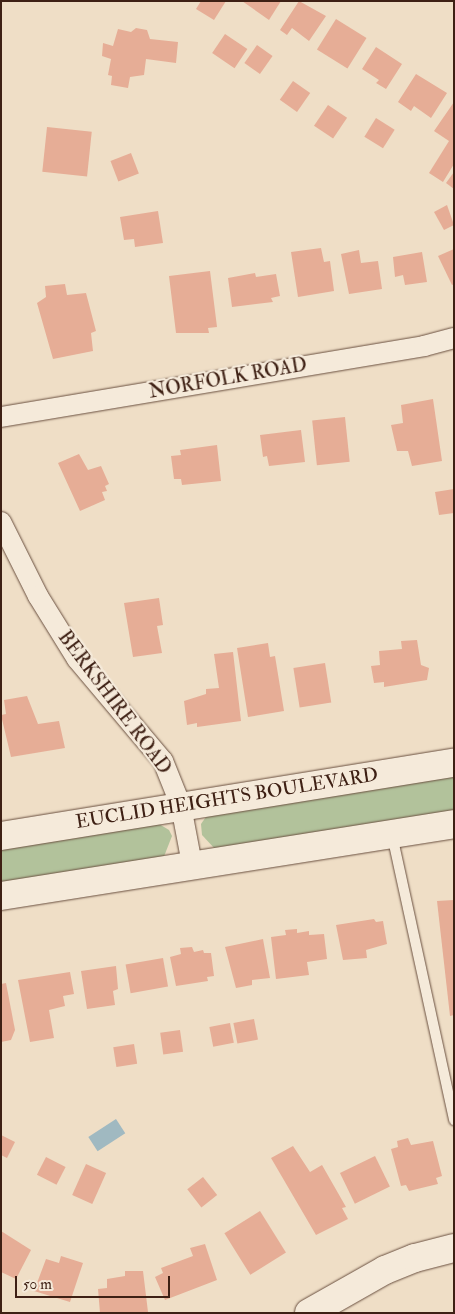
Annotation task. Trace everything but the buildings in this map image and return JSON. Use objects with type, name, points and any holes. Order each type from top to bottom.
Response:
[{"type":"main road","name":"EUCLID HEIGHTS BOULEVARD","points":[[1,836],[454,763]]},
{"type":"main road","points":[[1,896],[392,832],[454,824]]},
{"type":"main road","points":[[308,1313],[385,1270],[454,1248]]},
{"type":"street","name":"NORFOLK ROAD","points":[[1,417],[424,346],[454,338]]},
{"type":"street","name":"BERKSHIRE ROAD","points":[[1,522],[16,555],[62,636],[93,680],[163,762],[181,806],[192,864]]},
{"type":"lane","points":[[392,832],[454,1120]]},
{"type":"green space","points":[[454,775],[454,813],[215,849],[202,835],[201,824],[208,814]]},
{"type":"green space","points":[[159,824],[169,830],[172,836],[163,859],[1,887],[1,850]]},
{"type":"water","points":[[116,1119],[125,1133],[98,1151],[88,1137]]}]
